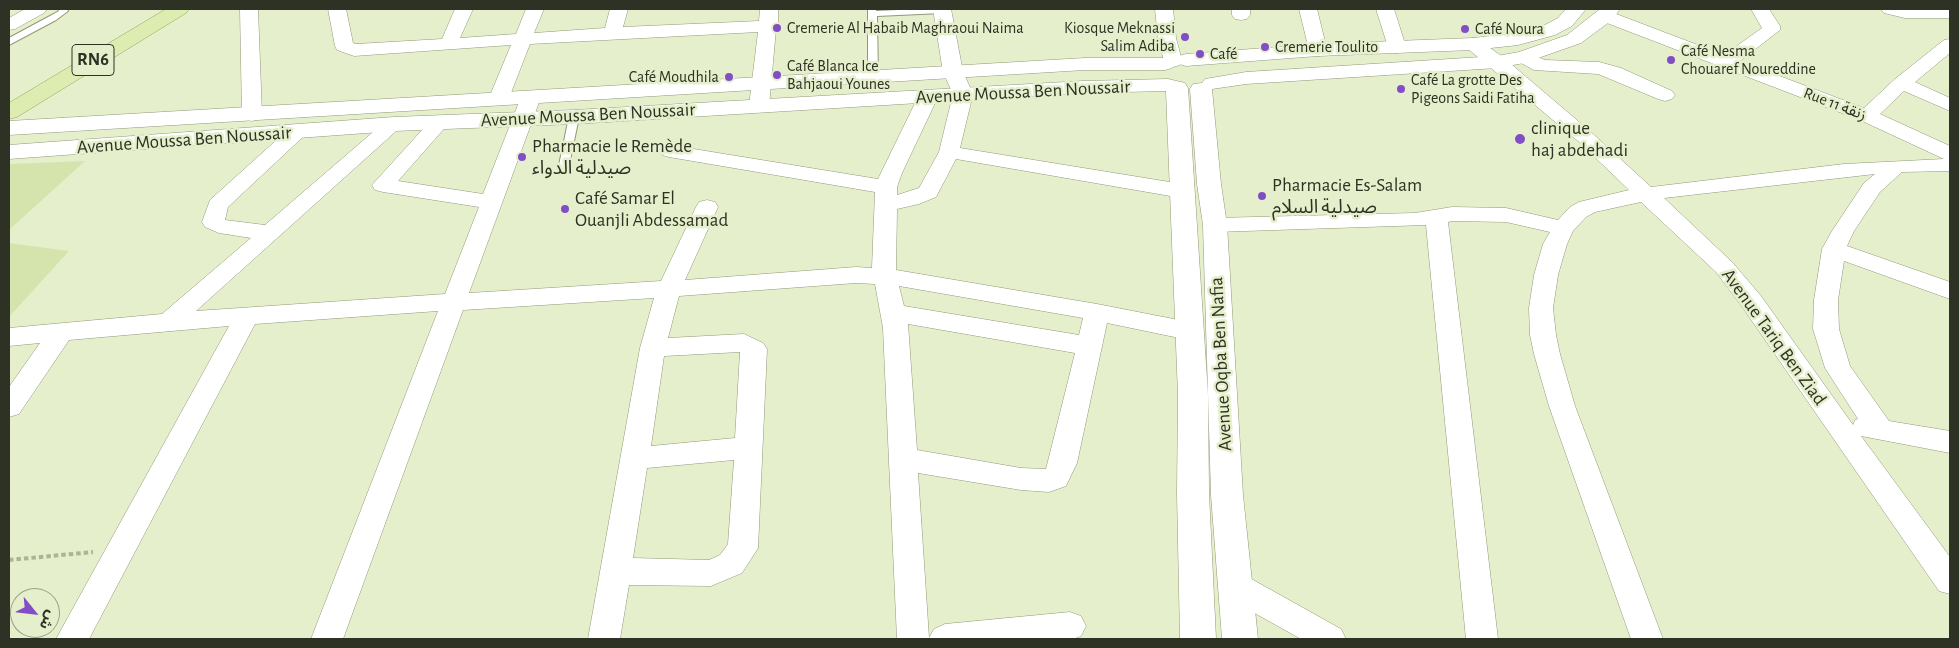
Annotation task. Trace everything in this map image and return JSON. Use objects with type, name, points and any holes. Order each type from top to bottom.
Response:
[{"type":"main road","name":"RN6","points":[[9,91],[150,9]]},
{"type":"main road","name":"RN6","points":[[9,112],[179,9]]},
{"type":"street","points":[[9,25],[38,9]]},
{"type":"street","points":[[249,9],[252,115]]},
{"type":"street","points":[[337,9],[344,46],[354,50],[613,33],[695,22],[769,17],[759,106]]},
{"type":"street","points":[[448,44],[464,9]]},
{"type":"street","points":[[499,98],[535,9]]},
{"type":"street","points":[[613,33],[619,9]]},
{"type":"street","points":[[669,151],[886,196],[911,199],[928,192],[949,152],[963,94],[953,72],[942,9]]},
{"type":"street","points":[[1164,9],[1167,38],[1183,76]]},
{"type":"street","points":[[1308,9],[1318,50]]},
{"type":"street","points":[[1385,9],[1397,47]]},
{"type":"street","name":"Avenue Moussa Ben Noussair","points":[[9,128],[252,115],[499,98],[526,108],[574,117],[1083,87],[1183,76],[1318,50],[1473,44],[1534,36],[1565,22],[1576,9]]},
{"type":"street","points":[[1726,62],[1771,30],[1771,26],[1760,9]]},
{"type":"street","points":[[1890,9],[1904,13],[1950,13]]},
{"type":"street","name":"Avenue Moussa Ben Noussair","points":[[9,152],[440,122],[526,108],[760,84],[1085,64],[1183,76],[1246,78],[1497,62],[1524,57],[1574,39],[1608,12]]},
{"type":"street","name":"Rue 11 زنقة","points":[[1608,12],[1726,62],[1867,116],[1950,154]]},
{"type":"street","name":"Avenue Tariq Ben Ziad","points":[[1473,44],[1497,62],[1648,194],[1724,267],[1752,302],[1950,581]]},
{"type":"street","points":[[1867,116],[1902,83],[1950,44]]},
{"type":"street","points":[[1524,57],[1541,66],[1599,68],[1614,72],[1665,95]]},
{"type":"street","name":"Avenue Oqba Ben Nafia","points":[[1183,76],[1182,191],[1193,395],[1193,493],[1198,639]]},
{"type":"street","name":"Avenue Oqba Ben Nafia","points":[[1183,76],[1209,184],[1215,225],[1227,495],[1240,639]]},
{"type":"street","points":[[1902,83],[1950,105]]},
{"type":"street","points":[[913,639],[896,328],[883,260],[886,196],[928,97]]},
{"type":"street","points":[[327,639],[526,108]]},
{"type":"street","points":[[440,122],[383,186],[490,202]]},
{"type":"street","points":[[169,322],[394,124]]},
{"type":"street","points":[[270,233],[219,226],[212,222],[218,205],[298,131]]},
{"type":"street","points":[[949,152],[1182,191]]},
{"type":"street","points":[[1646,639],[1562,406],[1546,348],[1541,308],[1546,275],[1555,244],[1563,228],[1578,212],[1587,207],[1648,194],[1730,183],[1896,166],[1950,165]]},
{"type":"street","points":[[1880,429],[1838,368],[1826,328],[1826,300],[1834,249],[1843,231],[1872,188],[1896,166]]},
{"type":"street","points":[[604,639],[653,348],[669,289],[707,207]]},
{"type":"street","points":[[1215,225],[1415,220],[1452,214],[1506,215],[1563,228]]},
{"type":"street","points":[[1436,216],[1482,639]]},
{"type":"street","points":[[1834,249],[1950,291]]},
{"type":"street","points":[[9,338],[169,322],[856,275],[885,276],[1097,312],[1189,331]]},
{"type":"street","points":[[904,459],[1022,479],[1049,481],[1056,478],[1063,463],[1097,312]]},
{"type":"street","points":[[893,313],[1090,346]]},
{"type":"street","points":[[72,639],[247,317]]},
{"type":"street","points":[[9,408],[61,332]]},
{"type":"street","points":[[615,571],[711,573],[731,564],[743,548],[754,349],[744,343],[653,348]]},
{"type":"street","points":[[1835,421],[1950,442]]},
{"type":"street","points":[[634,458],[749,448]]},
{"type":"street","points":[[1235,586],[1330,639]]},
{"type":"street","points":[[945,639],[1070,626]]},
{"type":"lane","points":[[9,42],[53,18],[64,11],[62,9]]},
{"type":"lane","points":[[874,78],[872,11],[942,9]]},
{"type":"lane","points":[[563,170],[574,117]]},
{"type":"path","points":[[9,560],[121,549]]},
{"type":"green space","points":[[85,161],[9,230],[9,164]]},
{"type":"green space","points":[[9,243],[69,251],[9,317]]},
{"type":"place","name":"Cremerie Al Habaib Maghraoui Naima","points":[[777,28]]},
{"type":"place","name":"Café Noura","points":[[1465,29]]},
{"type":"place","name":"Kiosque Meknassi Salim Adiba","points":[[1185,37]]},
{"type":"place","name":"Cremerie Toulito","points":[[1265,47]]},
{"type":"place","name":"Café","points":[[1200,54]]},
{"type":"place","name":"Café Nesma Chouaref Noureddine","points":[[1671,60]]},
{"type":"place","name":"Café Blanca Ice Bahjaoui Younes","points":[[777,75]]},
{"type":"place","name":"Café Moudhila","points":[[729,77]]},
{"type":"place","name":"Café La grotte Des Pigeons Saidi Fatiha","points":[[1401,89]]},
{"type":"place","name":"clinique haj abdehadi","points":[[1520,139]]},
{"type":"place","name":"Pharmacie le Remède صيدلية الدواء","points":[[522,157]]},
{"type":"place","name":"Pharmacie Es-Salam صيدلية السلام","points":[[1262,196]]},
{"type":"place","name":"Café Samar El Ouanjli Abdessamad","points":[[565,209]]}]
